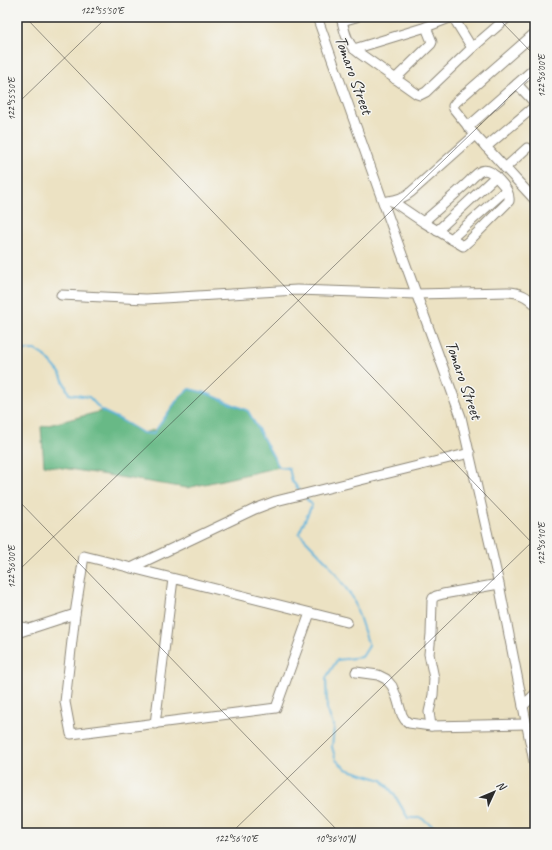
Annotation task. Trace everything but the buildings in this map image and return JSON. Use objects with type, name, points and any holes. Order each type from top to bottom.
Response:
[{"type":"street","name":"Tomaro Street","points":[[317,17],[387,201],[416,294],[461,417],[499,584],[535,767]]},
{"type":"street","points":[[356,17],[341,19],[351,46],[395,79],[420,95],[423,94],[508,17]]},
{"type":"street","points":[[354,49],[426,27],[452,17],[472,48]]},
{"type":"street","points":[[395,79],[431,44],[432,42],[426,27]]},
{"type":"street","points":[[535,33],[453,106],[486,148],[535,200]]},
{"type":"street","points":[[468,127],[535,68]]},
{"type":"street","points":[[486,148],[535,104],[517,84]]},
{"type":"street","points":[[387,201],[404,198],[475,135]]},
{"type":"street","points":[[505,168],[527,148]]},
{"type":"street","points":[[387,201],[463,246],[472,239],[509,201],[510,198],[505,186],[496,176],[490,171],[480,171],[423,222]]},
{"type":"street","points":[[437,230],[496,176]]},
{"type":"street","points":[[451,239],[506,190]]},
{"type":"street","points":[[61,295],[146,299],[297,290],[416,294],[513,292],[522,294],[535,304]]},
{"type":"street","points":[[131,568],[255,509],[276,501],[470,453]]},
{"type":"street","points":[[310,613],[276,708],[71,734],[65,702],[75,614],[84,556],[346,622]]},
{"type":"street","points":[[155,724],[173,579]]},
{"type":"street","points":[[431,726],[429,712],[433,695],[434,678],[429,654],[433,598],[456,591],[499,584]]},
{"type":"street","points":[[17,633],[75,614]]},
{"type":"street","points":[[17,626],[31,629]]},
{"type":"street","points":[[356,672],[378,675],[386,679],[392,686],[402,715],[409,723],[431,726],[526,724]]},
{"type":"street","points":[[523,706],[535,694]]},
{"type":"green space","points":[[189,389],[206,393],[248,411],[279,467],[187,488],[44,465],[41,427],[102,411],[143,433],[157,429],[178,399]]},
{"type":"waterway","points":[[17,350],[35,350],[46,357],[60,373],[69,394],[89,397],[102,411],[143,433],[153,434],[178,399],[189,389],[206,393],[248,411],[279,467],[289,468],[292,481],[301,492]]},
{"type":"waterway","points":[[305,497],[312,505],[299,533],[328,563],[353,598],[369,646],[362,657],[337,660],[326,678],[327,709],[334,728],[332,747],[336,760],[346,769],[382,780],[394,794],[408,818],[421,818],[444,833]]}]
